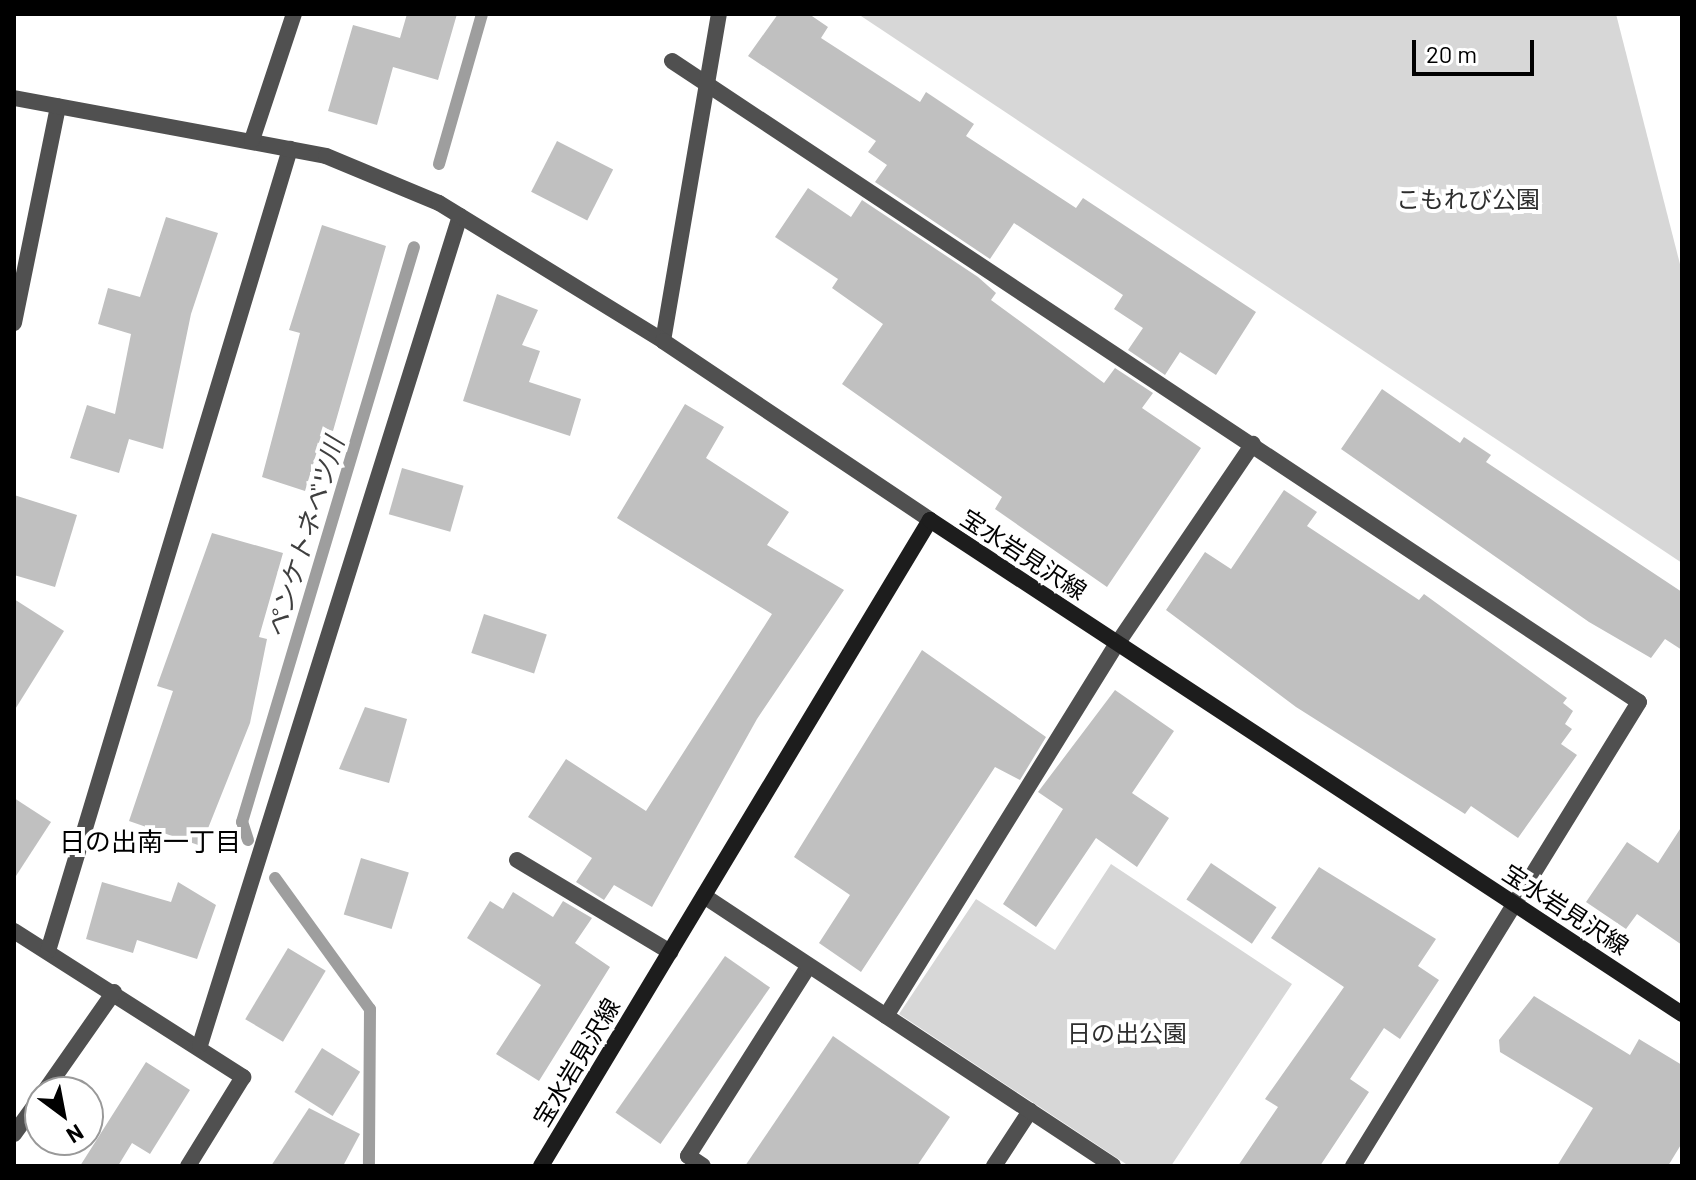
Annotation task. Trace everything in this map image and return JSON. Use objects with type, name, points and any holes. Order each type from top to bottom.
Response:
[{"type":"main road","name":"宝水岩見沢線","points":[[541,1166],[930,520],[1682,1014]]},
{"type":"street","points":[[252,140],[294,14]]},
{"type":"street","points":[[663,341],[719,14]]},
{"type":"street","points":[[672,61],[708,81],[1639,702],[1353,1166]]},
{"type":"street","points":[[14,98],[326,156],[460,216],[663,341],[930,520]]},
{"type":"street","points":[[14,323],[58,106]]},
{"type":"street","points":[[48,951],[290,149]]},
{"type":"street","points":[[200,1045],[460,216]]},
{"type":"street","points":[[886,1016],[1117,644],[1253,444]]},
{"type":"street","points":[[517,860],[670,952]]},
{"type":"street","points":[[704,896],[1113,1166]]},
{"type":"street","points":[[14,931],[200,1045],[243,1077],[188,1166]]},
{"type":"street","points":[[703,1166],[688,1156],[808,967]]},
{"type":"street","points":[[55,1076],[114,992]]},
{"type":"street","points":[[994,1166],[1030,1111]]},
{"type":"green space","name":"こもれび公園","points":[[858,14],[1616,14],[1682,272],[1682,563]]},
{"type":"green space","name":"日の出公園","points":[[1111,864],[1292,984],[1171,1166],[1129,1166],[899,1014],[976,899],[1055,950]]},
{"type":"building","points":[[407,14],[457,14],[438,80],[393,67],[377,125],[328,111],[353,25],[400,38]]},
{"type":"building","points":[[778,14],[809,14],[828,27],[821,38],[920,102],[926,92],[974,124],[966,136],[1076,208],[1083,198],[1256,312],[1216,375],[1180,352],[1165,375],[1128,350],[1143,328],[1114,309],[1123,295],[1014,223],[990,259],[875,182],[887,165],[868,152],[876,141],[748,56]]},
{"type":"building","points":[[557,141],[613,170],[587,220],[531,192]]},
{"type":"building","points":[[808,188],[851,217],[862,200],[978,277],[996,293],[991,300],[1104,383],[1115,368],[1153,393],[1142,408],[1201,448],[1107,587],[995,509],[1002,497],[842,384],[883,324],[832,288],[838,279],[775,237]]},
{"type":"building","points":[[166,217],[218,233],[191,314],[163,449],[129,439],[119,473],[70,458],[87,405],[115,414],[131,334],[98,324],[108,288],[140,297]]},
{"type":"building","points":[[322,225],[386,246],[333,431],[324,428],[305,491],[262,477],[300,333],[289,330]]},
{"type":"building","points":[[497,294],[538,310],[522,345],[540,351],[529,382],[581,399],[570,436],[463,401]]},
{"type":"building","points":[[1382,389],[1460,443],[1464,437],[1491,455],[1486,462],[1682,592],[1682,650],[1665,639],[1651,658],[1589,622],[1341,449]]},
{"type":"building","points":[[685,404],[724,427],[706,458],[789,512],[767,545],[844,590],[757,719],[652,907],[614,885],[604,900],[576,882],[592,858],[528,817],[566,759],[646,811],[772,614],[617,518]]},
{"type":"building","points":[[402,468],[464,486],[450,532],[389,514]]},
{"type":"building","points":[[1284,490],[1317,512],[1307,526],[1419,600],[1424,594],[1567,698],[1563,703],[1573,711],[1565,724],[1572,729],[1561,744],[1577,755],[1518,838],[1471,806],[1465,814],[1296,707],[1166,610],[1205,552],[1231,569]]},
{"type":"building","points":[[14,495],[77,515],[55,587],[14,575]]},
{"type":"building","points":[[212,533],[283,553],[259,637],[267,639],[250,723],[201,846],[129,821],[173,691],[157,686]]},
{"type":"building","points":[[14,599],[64,631],[14,711]]},
{"type":"building","points":[[484,614],[547,634],[534,673],[471,653]]},
{"type":"building","points":[[922,650],[1046,737],[1020,780],[995,767],[861,972],[819,943],[850,895],[794,857]]},
{"type":"building","points":[[1115,690],[1174,731],[1132,793],[1169,818],[1137,867],[1096,838],[1036,927],[1003,904],[1063,809],[1038,792]]},
{"type":"building","points":[[365,707],[407,719],[389,783],[339,769]]},
{"type":"building","points":[[14,798],[51,822],[14,879]]},
{"type":"building","points":[[1682,826],[1682,945],[1637,914],[1626,929],[1586,902],[1627,842],[1658,863]]},
{"type":"building","points":[[361,858],[409,873],[392,929],[344,914]]},
{"type":"building","points":[[1211,863],[1276,907],[1252,944],[1186,899]]},
{"type":"building","points":[[1319,867],[1436,939],[1418,966],[1439,980],[1400,1039],[1384,1028],[1350,1079],[1369,1092],[1320,1166],[1238,1166],[1278,1107],[1265,1099],[1344,987],[1271,938]]},
{"type":"building","points":[[102,882],[171,902],[178,882],[216,905],[197,959],[137,940],[133,953],[86,939]]},
{"type":"building","points":[[513,892],[553,917],[563,901],[592,918],[575,943],[610,967],[539,1081],[496,1054],[541,985],[467,938],[490,901],[503,909]]},
{"type":"building","points":[[288,948],[326,971],[283,1042],[245,1019]]},
{"type":"building","points":[[725,956],[770,988],[661,1144],[615,1112]]},
{"type":"building","points":[[1534,996],[1630,1055],[1639,1039],[1682,1065],[1682,1143],[1668,1166],[1557,1166],[1593,1108],[1500,1052],[1499,1040]]},
{"type":"building","points":[[833,1036],[950,1117],[917,1166],[745,1166]]},
{"type":"building","points":[[322,1048],[360,1072],[333,1116],[294,1092]]},
{"type":"building","points":[[146,1062],[190,1090],[150,1154],[132,1143],[118,1166],[80,1166],[86,1156],[104,1156],[104,1128]]},
{"type":"building","points":[[309,1108],[360,1134],[343,1166],[271,1166]]},
{"type":"waterway","name":"ペンケトネベツ川","points":[[439,164],[482,14]]},
{"type":"waterway","name":"ペンケトネベツ川","points":[[248,840],[242,822],[414,247]]},
{"type":"waterway","name":"ペンケトネベツ川","points":[[275,878],[370,1009],[369,1166]]},
{"type":"district","name":"日の出南一丁目","points":[[150,841]]}]
